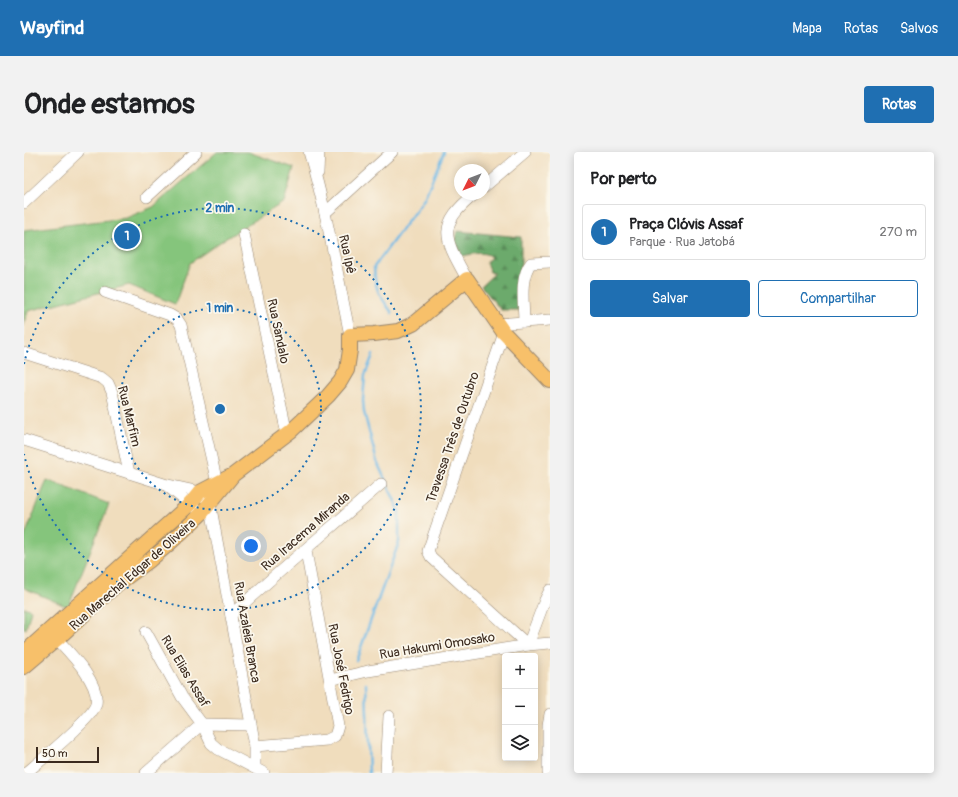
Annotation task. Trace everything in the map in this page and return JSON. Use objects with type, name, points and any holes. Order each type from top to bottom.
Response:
[{"type":"main road","points":[[350,335],[374,334],[398,330],[414,324],[467,279],[501,328],[550,381]]},
{"type":"main road","name":"Rua Marechal Edgar de Oliveira","points":[[24,667],[30,655],[190,504],[200,492],[219,486],[287,434],[328,396],[340,382],[347,370],[349,362],[350,335]]},
{"type":"main road","name":"Rua Marechal Edgar de Oliveira","points":[[30,655],[57,639],[116,585],[150,560],[201,514],[210,503],[219,486]]},
{"type":"street","points":[[24,204],[78,152]]},
{"type":"street","points":[[147,197],[196,152]]},
{"type":"street","name":"Rua Ipê","points":[[309,152],[318,180],[350,335]]},
{"type":"street","name":"Rua Ipê","points":[[318,180],[319,152]]},
{"type":"street","points":[[325,213],[392,152]]},
{"type":"street","points":[[490,182],[525,152]]},
{"type":"street","points":[[467,279],[455,257],[448,241],[447,234],[449,222],[455,213],[468,200]]},
{"type":"street","name":"Rua Sandalo","points":[[244,234],[287,434]]},
{"type":"street","points":[[524,322],[524,288],[525,273],[527,268],[531,263],[550,262]]},
{"type":"street","points":[[105,292],[170,315],[177,319],[181,325],[219,486]]},
{"type":"street","points":[[501,328],[524,322],[550,320]]},
{"type":"street","name":"Travessa Três de Outubro","points":[[501,328],[428,551],[431,557],[528,645]]},
{"type":"street","name":"Rua Marfim","points":[[24,353],[102,378],[108,383],[112,392],[129,473]]},
{"type":"street","points":[[24,440],[164,484],[200,492],[210,503]]},
{"type":"street","points":[[164,484],[214,523]]},
{"type":"street","name":"Rua Iracema Miranda","points":[[231,615],[280,570],[306,551],[381,484]]},
{"type":"street","name":"Rua Azaleia Branca","points":[[210,503],[260,770]]},
{"type":"street","name":"Rua José Fedrigo","points":[[255,746],[327,740],[335,736],[338,726],[306,551]]},
{"type":"street","points":[[528,645],[550,590]]},
{"type":"street","name":"Rua Elias Assaf","points":[[146,632],[182,697],[202,724],[211,743],[260,770]]},
{"type":"street","points":[[26,773],[86,719],[96,705],[92,684],[79,664],[57,639]]},
{"type":"street","name":"Rua Hakumi Omosako","points":[[330,680],[368,670],[528,645],[550,643]]},
{"type":"street","points":[[30,655],[53,650],[67,650]]},
{"type":"street","points":[[548,773],[548,725],[550,714]]},
{"type":"street","points":[[386,773],[389,716]]},
{"type":"street","points":[[146,773],[202,724],[251,725]]},
{"type":"green space","points":[[217,152],[248,152],[294,168],[284,202],[220,242],[190,263],[175,304],[129,285],[28,311],[24,326],[24,230],[126,218],[153,207]]},
{"type":"green space","points":[[457,231],[521,237],[521,310],[501,310],[481,286],[495,273],[490,272],[486,263],[491,257],[481,253],[461,256],[454,243]]},
{"type":"green space","points":[[47,480],[109,504],[68,607],[24,588],[24,538]]},
{"type":"green space","points":[[24,607],[31,610],[26,629],[24,628]]},
{"type":"waterway","points":[[392,313],[378,292],[375,282],[374,267],[424,199],[444,152]]},
{"type":"waterway","points":[[356,661],[399,542],[399,510],[377,462],[364,412],[363,400],[365,375],[373,355]]},
{"type":"waterway","points":[[366,684],[369,773]]},
{"type":"place","name":"Praça Clóvis Assaf","points":[[127,236]]}]
